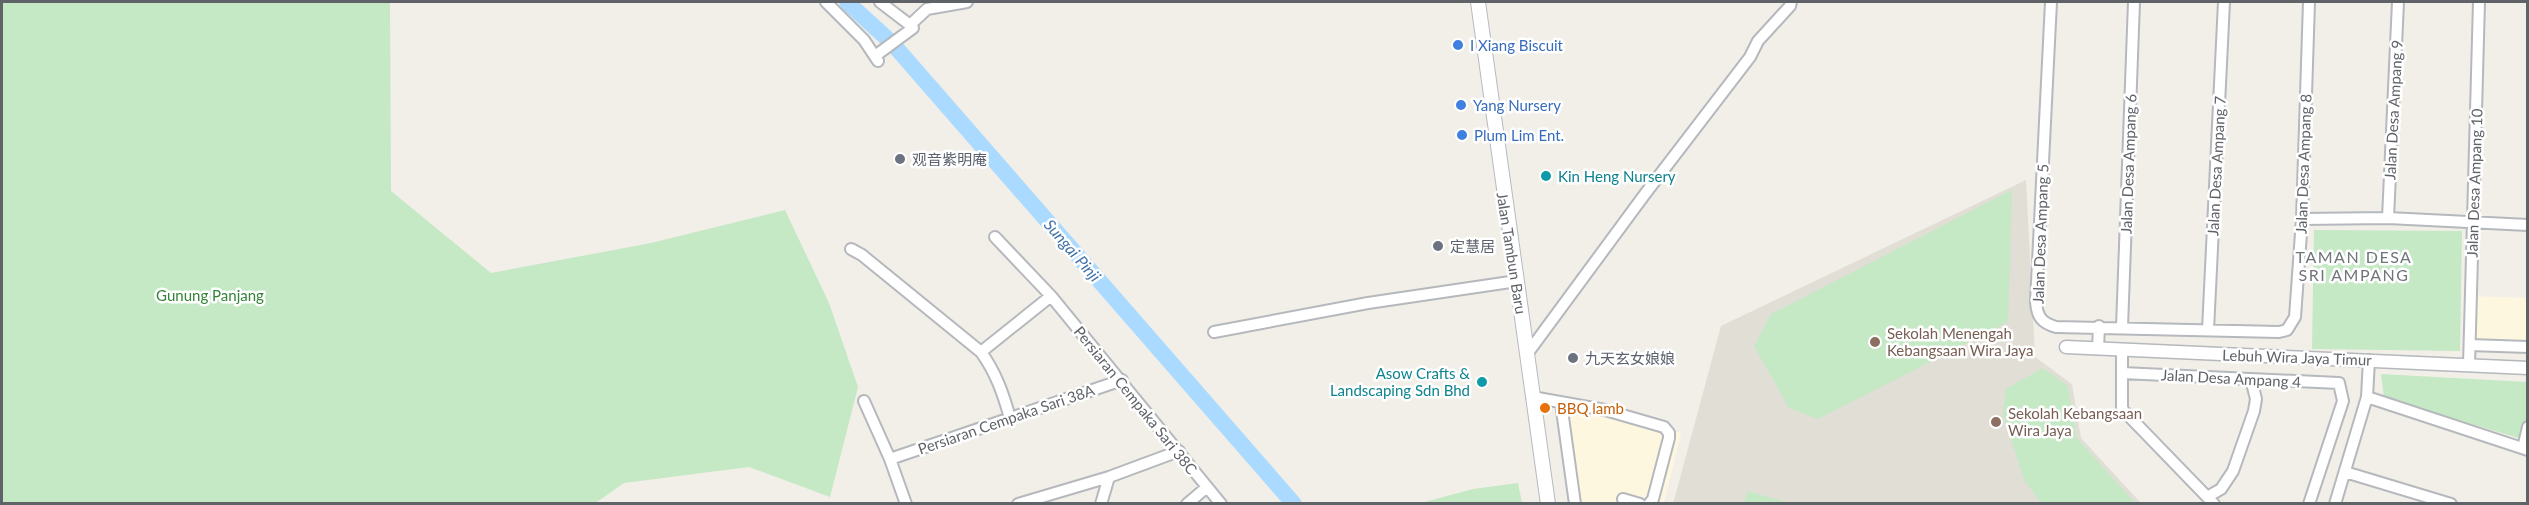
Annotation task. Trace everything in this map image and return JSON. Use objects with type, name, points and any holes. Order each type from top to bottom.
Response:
[{"type":"main road","name":"Jalan Tambun Baru","points":[[1478,2],[1548,504]]},
{"type":"street","points":[[826,2],[879,56],[913,28],[880,2]]},
{"type":"street","points":[[910,25],[927,9],[967,2]]},
{"type":"street","points":[[1527,354],[1750,57],[1758,41],[1790,6],[1791,2]]},
{"type":"street","name":"Jalan Desa Ampang 5","points":[[2050,2],[2037,313],[2041,320],[2056,327],[2099,326],[2279,332],[2287,330],[2291,325]]},
{"type":"street","name":"Jalan Desa Ampang 6","points":[[2122,327],[2134,2]]},
{"type":"street","name":"Jalan Desa Ampang 7","points":[[2208,330],[2224,2]]},
{"type":"street","name":"Jalan Desa Ampang 8","points":[[2291,325],[2295,317],[2302,219],[2309,2]]},
{"type":"street","name":"Jalan Desa Ampang 9","points":[[2388,218],[2398,2]]},
{"type":"street","name":"Jalan Desa Ampang 10","points":[[2469,365],[2479,2]]},
{"type":"street","points":[[2302,219],[2388,218],[2528,225]]},
{"type":"street","name":"Persiaran Cempaka Sari 38C","points":[[995,237],[1050,296],[1122,380],[1221,504]]},
{"type":"street","points":[[851,249],[862,255],[981,352],[993,368],[1002,388],[1010,418]]},
{"type":"street","points":[[1214,332],[1368,303],[1517,281]]},
{"type":"street","points":[[981,352],[1050,296]]},
{"type":"street","points":[[2098,349],[2099,326]]},
{"type":"street","points":[[2470,345],[2528,347]]},
{"type":"street","name":"Lebuh Wira Jaya Timur","points":[[2066,347],[2528,368]]},
{"type":"street","points":[[2122,350],[2122,409],[2210,500],[2233,471],[2254,411],[2256,399],[2251,379]]},
{"type":"street","points":[[2335,504],[2367,397],[2369,360]]},
{"type":"street","name":"Jalan Desa Ampang 4","points":[[2122,373],[2339,382],[2343,401],[2309,504]]},
{"type":"street","name":"Persiaran Cempaka Sari 38A","points":[[890,459],[1122,380]]},
{"type":"street","points":[[1532,397],[1605,410],[1664,427],[1670,433],[1653,499],[1649,504]]},
{"type":"street","points":[[2367,397],[2525,449],[2528,427]]},
{"type":"street","points":[[864,401],[890,459],[906,504]]},
{"type":"street","points":[[1561,403],[1575,504]]},
{"type":"street","points":[[1022,503],[1109,477],[1179,451]]},
{"type":"street","points":[[2345,472],[2416,498],[2451,504]]},
{"type":"street","points":[[1101,504],[1109,477]]},
{"type":"street","points":[[1187,504],[1208,487]]},
{"type":"street","points":[[1623,499],[1640,504]]},
{"type":"shaded area","name":"Sekolah Menengah Kebangsaan Wira Jaya","points":[[2026,180],[2035,357],[2072,384],[2081,438],[2141,503],[1673,504],[1721,326]]},
{"type":"shaded area","points":[[2471,296],[2527,298],[2527,348],[2469,346]]},
{"type":"shaded area","points":[[1557,399],[1681,433],[1664,503],[1576,503]]},
{"type":"green space","name":"Gunung Panjang","points":[[2,2],[390,2],[391,191],[491,273],[651,243],[785,210],[829,303],[858,387],[830,497],[749,467],[624,483],[594,504],[2,503]]},
{"type":"green space","points":[[2012,190],[2008,322],[1818,419],[1789,408],[1754,346],[1771,314]]},
{"type":"green space","points":[[2314,230],[2462,231],[2460,351],[2312,349]]},
{"type":"green space","points":[[2043,368],[2068,386],[2076,437],[2135,503],[2041,503],[2024,480],[2003,414],[2006,389]]},
{"type":"green space","points":[[2381,374],[2527,382],[2527,416],[2522,439],[2384,398]]},
{"type":"green space","points":[[1518,483],[1522,503],[1421,503],[1473,489]]},
{"type":"green space","points":[[1748,491],[1788,503],[1744,503]]},
{"type":"waterway","name":"Sungai Pinji","points":[[847,2],[892,43],[1294,504]]},
{"type":"place","name":"I Xiang Biscuit","points":[[1458,45]]},
{"type":"place","name":"Yang Nursery","points":[[1461,105]]},
{"type":"place","name":"Plum Lim Ent.","points":[[1462,135]]},
{"type":"place","name":"观音紫明庵","points":[[900,159]]},
{"type":"place","name":"Kin Heng Nursery","points":[[1546,176]]},
{"type":"place","name":"定慧居","points":[[1438,246]]},
{"type":"place","name":"Sekolah Menengah Kebangsaan Wira Jaya","points":[[1875,342]]},
{"type":"place","name":"九天玄女娘娘","points":[[1573,358]]},
{"type":"place","name":"Asow Crafts & Landscaping Sdn Bhd","points":[[1482,382]]},
{"type":"place","name":"BBQ lamb","points":[[1545,408]]},
{"type":"place","name":"Sekolah Kebangsaan Wira Jaya","points":[[1996,422]]},
{"type":"district","name":"TAMAN DESA SRI AMPANG","points":[[2354,265]]}]
